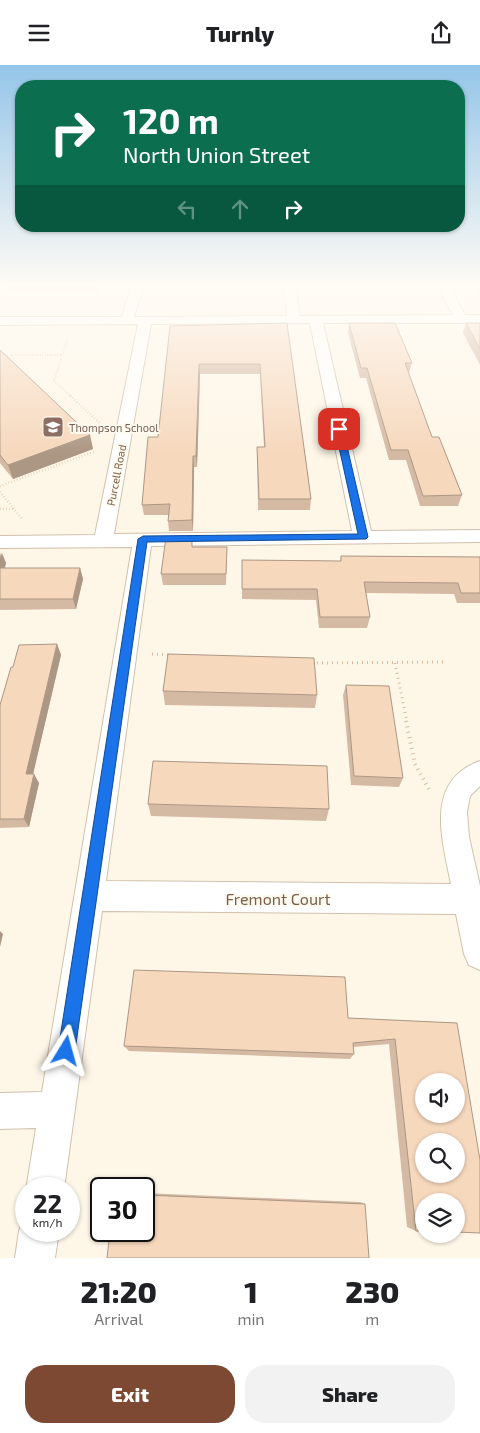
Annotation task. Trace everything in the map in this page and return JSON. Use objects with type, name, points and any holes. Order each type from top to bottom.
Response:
[{"type":"street","name":"Purcell Road","points":[[103,541],[141,342]]},
{"type":"street","points":[[321,342],[363,537]]},
{"type":"street","points":[[0,542],[480,536]]},
{"type":"street","points":[[48,1177],[143,539]]},
{"type":"street","points":[[480,771],[475,773],[458,791],[454,812],[455,837],[480,954]]},
{"type":"street","name":"Fremont Court","points":[[90,896],[467,899]]},
{"type":"street","points":[[0,1111],[57,1110]]},
{"type":"street","points":[[35,1258],[37,1242]]},
{"type":"path","points":[[66,342],[54,381],[103,426]]},
{"type":"path","points":[[0,355],[61,355]]},
{"type":"path","points":[[0,486],[97,451]]},
{"type":"path","points":[[0,492],[24,521]]},
{"type":"path","points":[[0,509],[14,509]]},
{"type":"path","points":[[126,652],[175,655]]},
{"type":"path","points":[[311,663],[445,662]]},
{"type":"path","points":[[395,663],[415,764],[455,837]]},
{"type":"building","points":[[168,342],[290,342],[311,499],[259,499],[257,447],[265,447],[260,364],[199,364],[196,456],[193,456],[192,520],[168,521],[170,504],[142,505],[148,437],[158,437]]},
{"type":"building","points":[[354,342],[403,342],[412,363],[405,363],[432,437],[439,437],[462,495],[423,496],[408,450],[391,450],[367,368],[361,368]]},
{"type":"building","points":[[0,350],[90,435],[8,465],[0,455]]},
{"type":"building","points":[[166,537],[192,537],[192,547],[227,547],[226,574],[161,574]]},
{"type":"building","points":[[341,556],[480,557],[480,593],[461,593],[458,583],[364,582],[370,617],[320,617],[317,589],[242,589],[242,560],[341,561]]},
{"type":"building","points":[[0,568],[80,568],[73,599],[0,599]]},
{"type":"building","points":[[57,644],[26,774],[34,774],[24,819],[0,819],[0,705],[11,667],[13,667],[19,645]]},
{"type":"building","points":[[168,654],[314,658],[317,695],[163,691]]},
{"type":"building","points":[[346,685],[389,686],[403,778],[354,776]]},
{"type":"building","points":[[153,761],[327,766],[329,809],[148,804]]},
{"type":"building","points":[[134,970],[345,977],[348,1018],[457,1023],[480,1160],[480,1233],[465,1232],[465,1193],[415,1193],[415,1222],[395,1039],[353,1043],[354,1054],[124,1046]]},
{"type":"building","points":[[155,1195],[365,1204],[369,1258],[107,1258],[109,1242],[155,1242]]},
{"type":"place","name":"Thompson School","points":[[53,427]]},
{"type":"route","points":[[66,1051],[143,539],[363,537],[339,429]]}]
